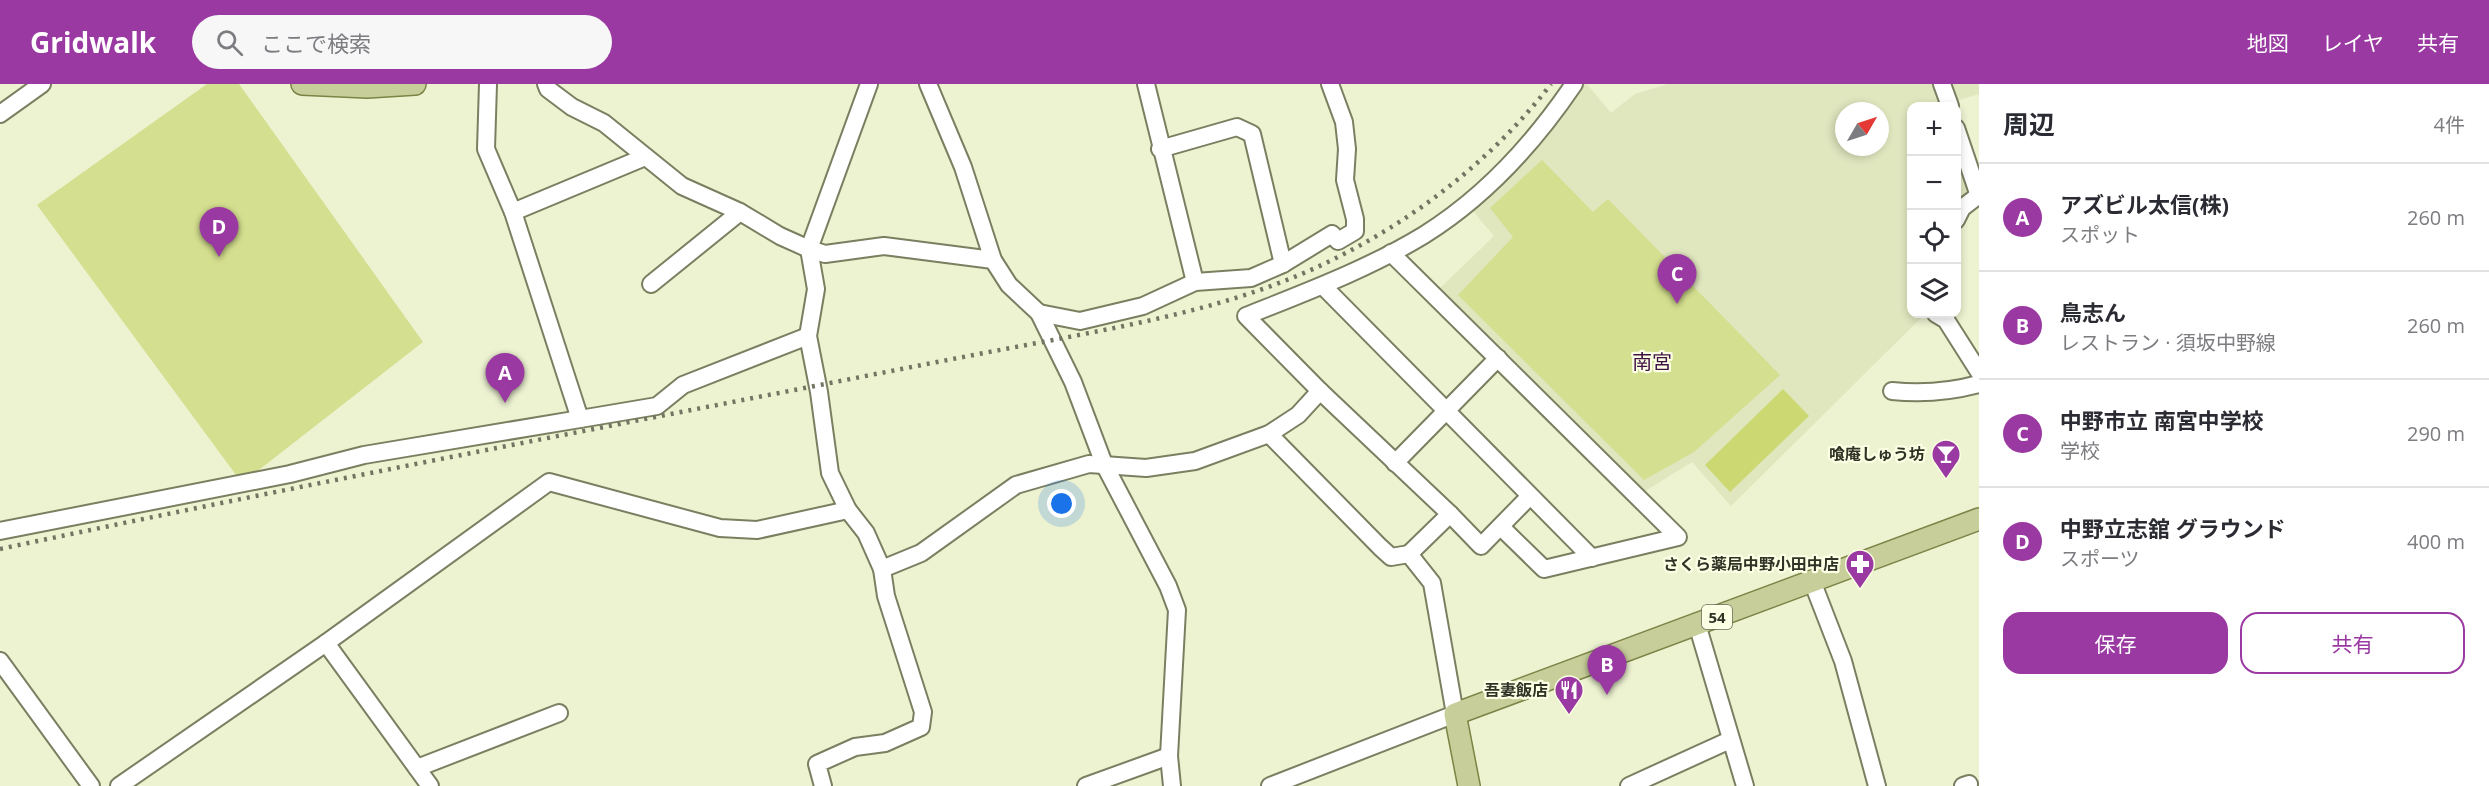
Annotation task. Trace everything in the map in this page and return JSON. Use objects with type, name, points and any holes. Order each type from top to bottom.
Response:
[{"type":"main road","points":[[302,84],[368,87],[415,84]]},
{"type":"main road","name":"54","points":[[1455,714],[1979,519]]},
{"type":"main road","points":[[1455,714],[1469,786]]},
{"type":"street","points":[[0,114],[42,84]]},
{"type":"street","points":[[488,84],[486,148],[513,212],[579,419]]},
{"type":"street","points":[[546,84],[548,89],[572,107],[604,123],[682,186],[740,212],[780,236],[809,249],[825,254],[884,246],[993,260]]},
{"type":"street","points":[[823,786],[817,764],[855,747],[885,743],[921,727],[922,712],[886,597],[882,569],[866,533],[848,510],[830,473],[819,392],[808,336],[816,289],[809,249],[869,84]]},
{"type":"street","points":[[928,84],[963,167],[993,260],[1009,285],[1039,314],[1073,382],[1104,464],[1168,586],[1177,610],[1168,756],[1173,786]]},
{"type":"street","points":[[1146,84],[1160,149],[1195,282]]},
{"type":"street","points":[[1039,314],[1080,321],[1143,306],[1195,282],[1251,278],[1283,264],[1332,234],[1338,241],[1355,231],[1355,219],[1345,180],[1347,149],[1344,122],[1330,84]]},
{"type":"street","points":[[1530,496],[1481,546],[1245,316],[1323,286],[1425,235],[1474,197],[1512,162],[1536,135],[1574,84]]},
{"type":"street","points":[[1942,84],[1949,102]]},
{"type":"street","points":[[1160,149],[1237,127],[1252,135],[1283,264]]},
{"type":"street","points":[[1961,143],[1979,195],[1961,210]]},
{"type":"street","points":[[513,212],[645,157]]},
{"type":"street","points":[[651,284],[740,212]]},
{"type":"street","points":[[1391,253],[1678,537],[1544,569],[1501,527]]},
{"type":"street","points":[[1323,286],[1592,558]]},
{"type":"street","points":[[1943,318],[1979,372]]},
{"type":"street","points":[[0,531],[290,474],[364,455],[657,405],[683,385],[808,336]]},
{"type":"street","points":[[1395,463],[1498,358]]},
{"type":"street","points":[[1892,392],[1958,390],[1979,384]]},
{"type":"street","points":[[882,569],[921,553],[1016,485],[1089,464],[1146,468],[1195,461],[1269,434],[1298,415],[1320,391]]},
{"type":"street","points":[[1269,434],[1391,557],[1409,554],[1449,514]]},
{"type":"street","points":[[119,786],[326,643],[549,482],[720,528],[757,530],[848,510]]},
{"type":"street","points":[[1270,786],[1455,714],[1432,583],[1409,554]]},
{"type":"street","points":[[1812,581],[1843,661],[1877,786]]},
{"type":"street","points":[[1697,624],[1730,740],[1746,786]]},
{"type":"street","points":[[326,643],[430,786]]},
{"type":"street","points":[[0,660],[91,786]]},
{"type":"street","points":[[417,768],[559,712]]},
{"type":"street","points":[[1629,786],[1730,740]]},
{"type":"street","points":[[1086,786],[1168,756]]},
{"type":"shaded area","points":[[207,84],[239,84],[423,342],[242,483],[37,205]]},
{"type":"shaded area","points":[[1574,84],[1587,84],[1611,113],[1635,94],[1668,84],[1979,84],[1979,94],[1952,102],[1907,102],[1907,318],[1921,318],[1731,506],[1692,462],[1637,496],[1433,295],[1494,236],[1467,204]]},
{"type":"shaded area","points":[[1961,143],[1979,195],[1961,215]]},
{"type":"shaded area","points":[[1542,160],[1593,212],[1608,199],[1780,375],[1694,452],[1644,480],[1458,295],[1513,237],[1490,208]]},
{"type":"shaded area","points":[[1783,389],[1809,416],[1730,492],[1705,465]]},
{"type":"railway","points":[[0,549],[410,465],[1158,319],[1230,300],[1300,275],[1365,243],[1395,225],[1452,184],[1479,161],[1505,137],[1551,84]]},
{"type":"place","name":"中野立志舘 グラウンド","points":[[219,257]]},
{"type":"place","name":"中野市立 南宮中学校","points":[[1677,304]]},
{"type":"place","name":"アズビル太信(株)","points":[[505,403]]},
{"type":"place","name":"喰庵しゅう坊","points":[[1946,480]]},
{"type":"place","name":"さくら薬局中野小田中店","points":[[1860,590]]},
{"type":"place","name":"鳥志ん","points":[[1607,695]]},
{"type":"place","name":"吾妻飯店","points":[[1569,716]]},
{"type":"district","name":"南宮","points":[[1652,361]]}]
